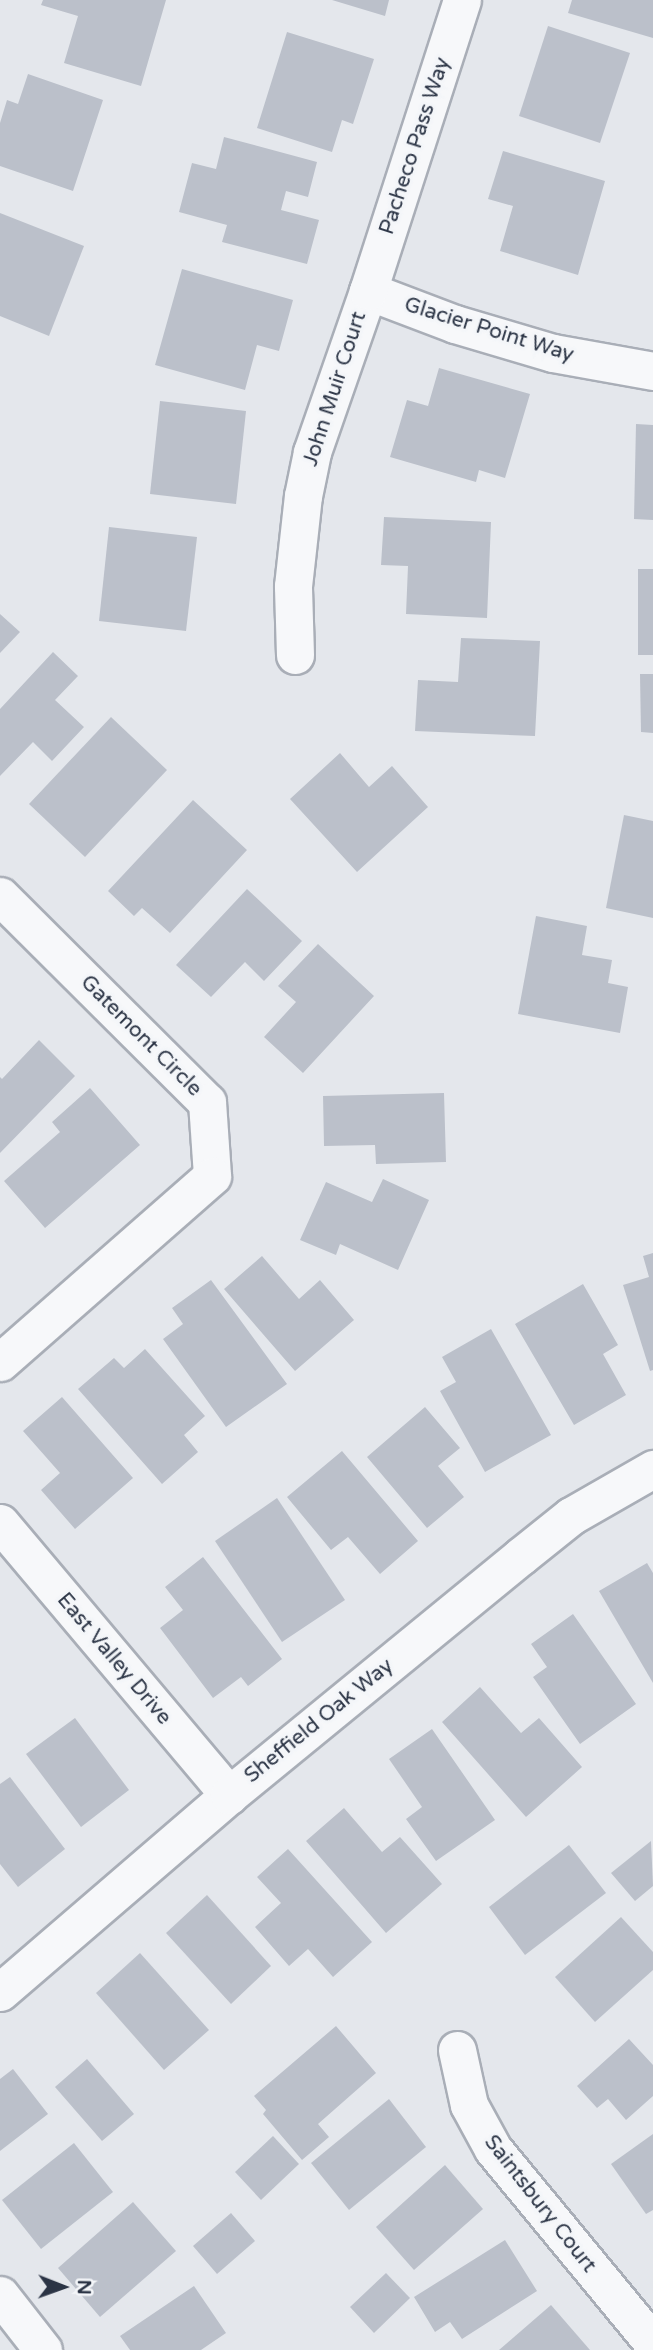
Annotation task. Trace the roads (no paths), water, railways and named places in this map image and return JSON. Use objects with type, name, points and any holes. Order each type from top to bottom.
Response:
[{"type":"street","name":"Pacheco Pass Way","points":[[368,291],[461,0]]},
{"type":"street","name":"Glacier Point Way","points":[[368,291],[455,324],[553,353],[653,371]]},
{"type":"street","name":"John Muir Court","points":[[295,655],[293,586],[303,496],[325,408],[368,291]]},
{"type":"street","name":"Gatemont Circle","points":[[0,896],[207,1102],[212,1176],[0,1362]]},
{"type":"street","name":"Sheffield Oak Way","points":[[0,1992],[229,1796],[571,1516],[653,1469]]},
{"type":"street","name":"East Valley Drive","points":[[0,1523],[229,1796]]},
{"type":"street","name":"Saintsbury Court","points":[[457,2050],[469,2105],[493,2149],[653,2343]]},
{"type":"street","points":[[0,2295],[43,2350]]}]
